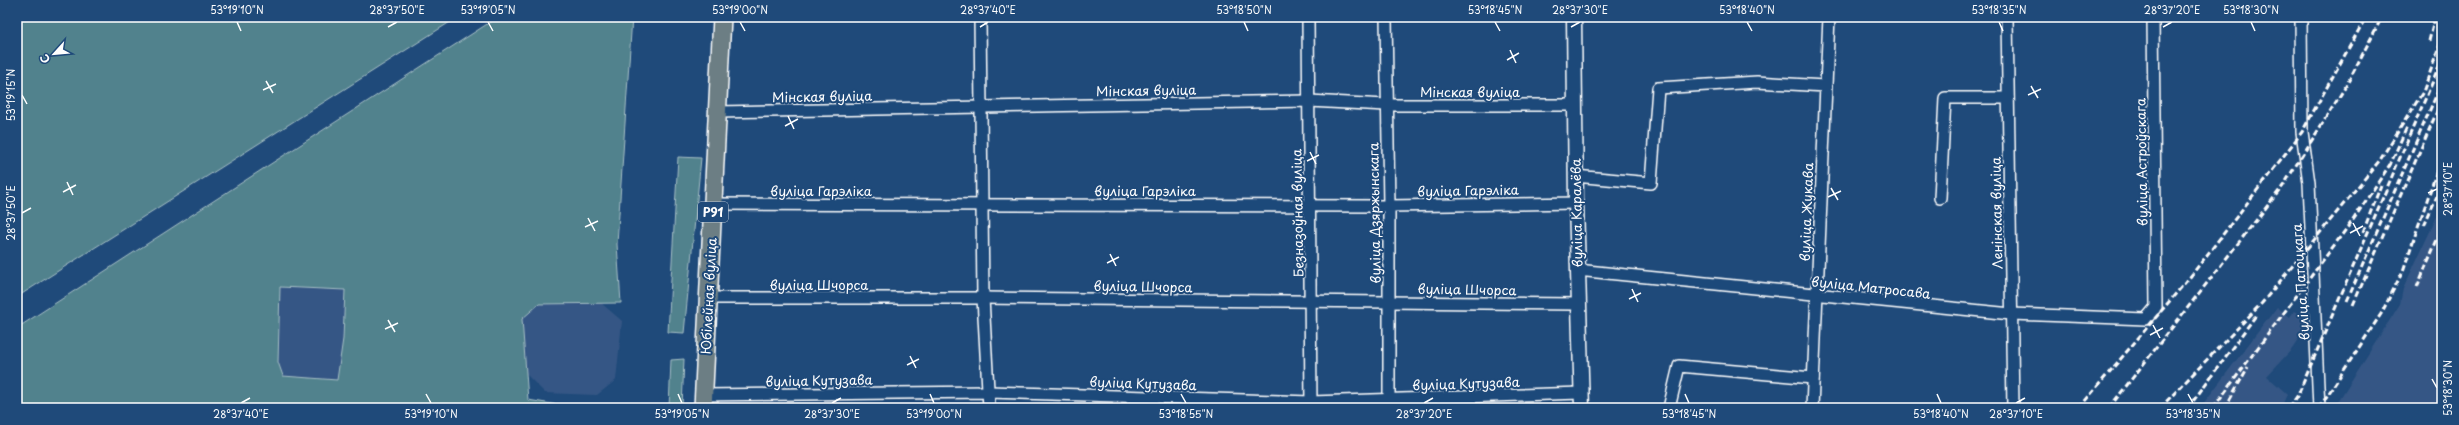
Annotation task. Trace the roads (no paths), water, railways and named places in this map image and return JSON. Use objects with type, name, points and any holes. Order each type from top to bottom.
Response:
[{"type":"main road","name":"Юбілейная вуліца","points":[[704,401],[722,17]]},
{"type":"street","points":[[980,17],[979,106],[983,298],[989,408]]},
{"type":"street","name":"Безназоўная вуліца","points":[[1308,17],[1312,303],[1311,405]]},
{"type":"street","name":"вуліца Дзяржынскага","points":[[1386,17],[1386,105],[1390,302],[1389,404]]},
{"type":"street","name":"вуліца Каралёва","points":[[1574,17],[1577,270],[1582,408]]},
{"type":"street","name":"вуліца Жукава","points":[[1812,408],[1829,17]]},
{"type":"street","name":"Ленінская вуліца","points":[[2006,17],[2013,408]]},
{"type":"street","name":"вуліца Астроўскага","points":[[2153,17],[2156,307]]},
{"type":"street","name":"вуліца Патоцкага","points":[[2301,17],[2302,132],[2305,154],[2318,348],[2319,408]]},
{"type":"street","points":[[1576,176],[1651,182],[1658,88],[1757,82],[1825,86]]},
{"type":"street","points":[[1940,198],[1945,98],[2008,98]]},
{"type":"street","name":"Мінская вуліца","points":[[718,112],[1309,101],[1386,105],[1574,105]]},
{"type":"street","name":"вуліца Гарэліка","points":[[714,204],[982,203],[1389,206],[1576,203]]},
{"type":"street","name":"вуліца Матросава","points":[[1577,270],[1817,296],[2011,314],[2146,319],[2156,307]]},
{"type":"street","name":"вуліца Шчорса","points":[[708,298],[983,298],[1312,303],[1390,302],[1579,304]]},
{"type":"street","points":[[1670,408],[1679,366],[1813,378]]},
{"type":"street","name":"вуліца Кутузава","points":[[704,401],[989,392],[1311,405],[1389,404],[1582,393]]},
{"type":"railway","points":[[2079,408],[2190,277],[2302,132],[2366,17]]},
{"type":"railway","points":[[2109,408],[2283,186],[2346,86],[2382,17]]},
{"type":"railway","points":[[2429,41],[2435,17]]},
{"type":"railway","points":[[2160,408],[2262,303],[2380,160],[2423,92],[2442,39]]},
{"type":"railway","points":[[2289,408],[2298,395],[2442,60]]},
{"type":"railway","points":[[2347,301],[2442,82]]},
{"type":"railway","points":[[2353,305],[2442,100]]},
{"type":"railway","points":[[2389,167],[2407,127]]},
{"type":"railway","points":[[2319,408],[2381,314],[2403,271],[2442,156]]},
{"type":"railway","points":[[2213,408],[2353,220],[2391,163]]},
{"type":"railway","points":[[2363,232],[2381,185]]},
{"type":"railway","points":[[2424,225],[2442,185]]},
{"type":"railway","points":[[2417,287],[2442,228]]},
{"type":"railway","points":[[2188,408],[2257,314]]},
{"type":"railway","points":[[2225,408],[2248,367]]}]
